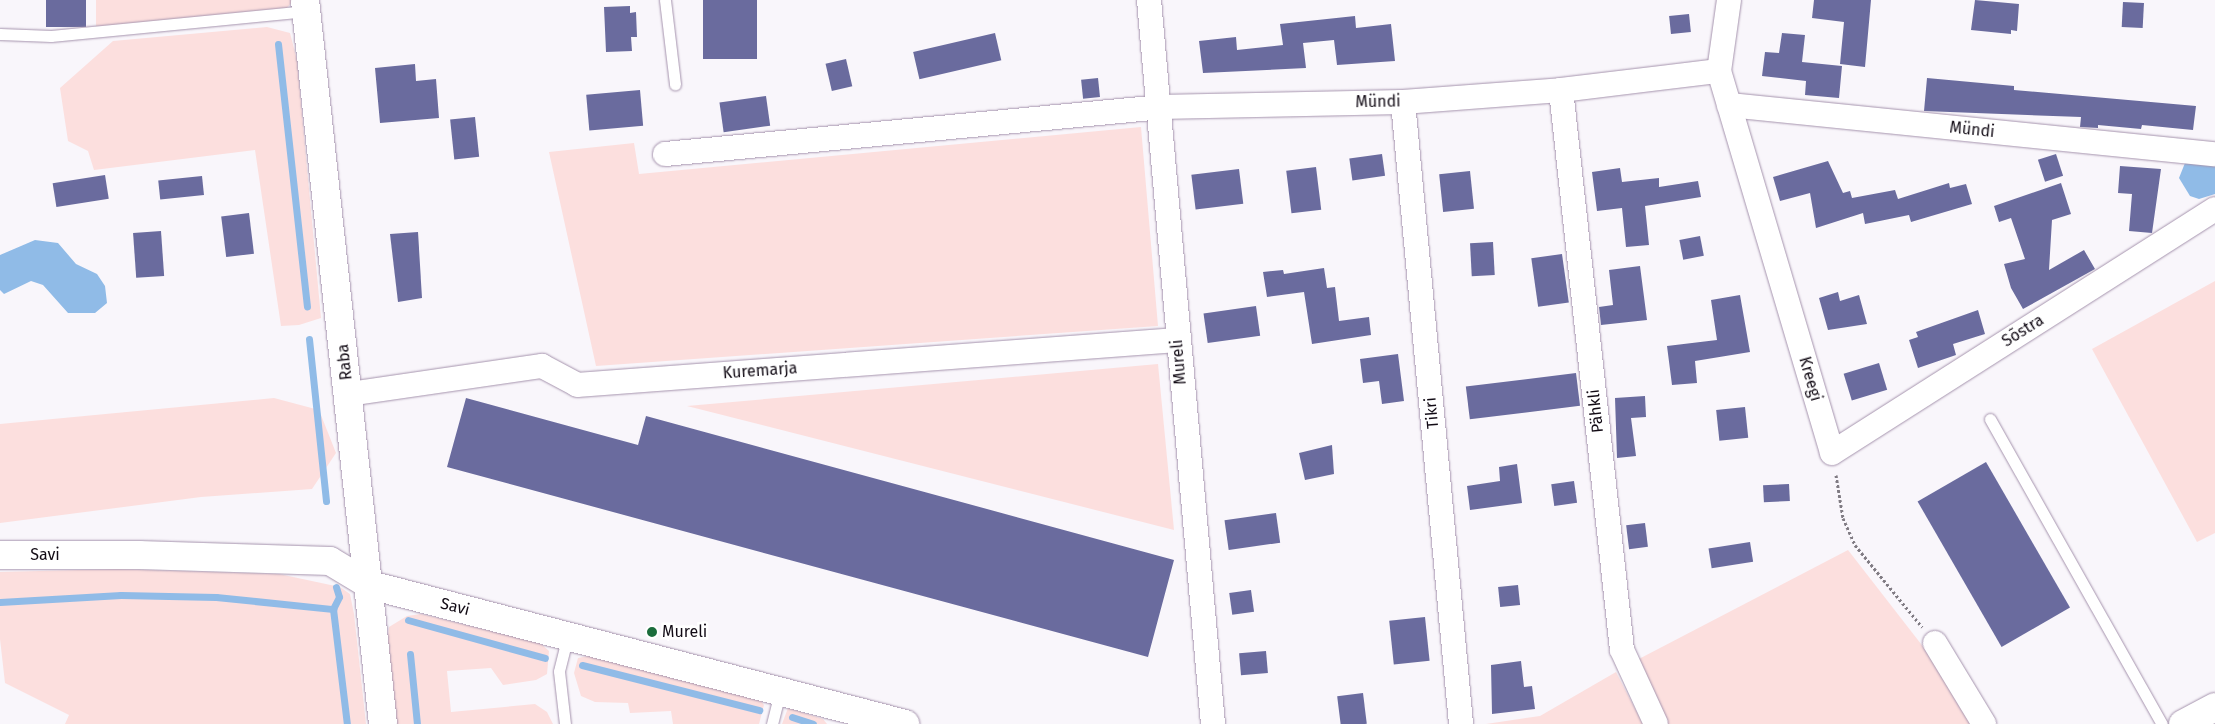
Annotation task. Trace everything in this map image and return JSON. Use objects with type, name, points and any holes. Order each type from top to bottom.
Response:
[{"type":"street","name":"Mureli","points":[[1149,0],[1177,340],[1213,724]]},
{"type":"street","name":"Kreegi","points":[[1729,0],[1719,71],[1832,453]]},
{"type":"street","name":"Raba","points":[[306,6],[370,585],[383,724]]},
{"type":"street","name":"Mündi","points":[[665,154],[1037,117],[1159,107],[1403,102],[1561,90],[1719,71]]},
{"type":"street","name":"Pähkli","points":[[1561,90],[1622,650],[1656,724]]},
{"type":"street","name":"Tikri","points":[[1403,102],[1461,724]]},
{"type":"street","name":"Mündi","points":[[1729,105],[2215,154]]},
{"type":"street","name":"Sõstra","points":[[1832,453],[2215,209]]},
{"type":"street","name":"Kuremarja","points":[[349,394],[542,366],[577,385],[1177,340]]},
{"type":"street","name":"Savi","points":[[0,556],[140,555],[330,561],[370,585],[905,724]]},
{"type":"street","points":[[1935,643],[1984,724]]},
{"type":"street","points":[[2183,724],[2215,707]]},
{"type":"lane","points":[[665,0],[675,84]]},
{"type":"lane","points":[[0,34],[51,36],[306,6]]},
{"type":"lane","points":[[1990,419],[2162,724]]},
{"type":"lane","points":[[565,724],[559,672],[568,636]]},
{"type":"lane","points":[[772,724],[780,691]]},
{"type":"path","points":[[1832,453],[1843,518],[1855,545],[1935,643]]},
{"type":"shaded area","points":[[96,0],[292,0],[292,2],[287,8],[96,27]]},
{"type":"shaded area","points":[[267,27],[290,33],[297,60],[321,318],[299,325],[281,326],[255,150],[94,170],[88,151],[68,141],[60,88],[113,41]]},
{"type":"shaded area","points":[[1141,127],[1158,326],[596,366],[549,152],[634,143],[639,174]]},
{"type":"shaded area","points":[[2215,281],[2215,533],[2197,542],[2092,349]]},
{"type":"shaded area","points":[[1158,364],[1174,530],[687,406]]},
{"type":"shaded area","points":[[274,398],[319,410],[336,453],[312,489],[201,497],[0,523],[0,424]]},
{"type":"shaded area","points":[[1848,550],[1935,662],[1973,724],[1665,724],[1635,661]]},
{"type":"shaded area","points":[[118,569],[279,574],[340,587],[350,594],[354,614],[366,724],[65,724],[69,715],[5,683],[0,639],[0,572]]},
{"type":"shaded area","points":[[421,614],[540,643],[549,651],[547,674],[536,680],[503,685],[491,668],[447,671],[451,712],[535,704],[547,712],[553,724],[394,724],[386,654],[389,627],[407,616]]},
{"type":"shaded area","points":[[588,656],[758,697],[764,705],[759,724],[673,724],[671,711],[630,713],[628,703],[595,702],[581,696],[574,673],[578,658]]},
{"type":"shaded area","points":[[1616,672],[1643,724],[1486,724],[1540,716]]},
{"type":"shaded area","points":[[788,708],[823,719],[827,724],[782,724]]},
{"type":"water","points":[[2199,158],[2215,160],[2215,194],[2199,199],[2190,196],[2179,178],[2185,163]]},
{"type":"water","points":[[35,240],[58,243],[76,264],[97,274],[105,286],[107,303],[95,313],[68,313],[43,285],[31,281],[4,294],[0,290],[0,255]]},
{"type":"building","points":[[46,0],[86,0],[86,27],[46,27]]},
{"type":"building","points":[[703,0],[757,0],[757,59],[703,59]]},
{"type":"building","points":[[1814,0],[1871,0],[1865,67],[1840,64],[1844,22],[1812,18]]},
{"type":"building","points":[[1975,0],[2019,4],[2017,31],[2011,30],[2011,34],[1971,30]]},
{"type":"building","points":[[2123,2],[2144,3],[2143,28],[2122,27]]},
{"type":"building","points":[[630,6],[630,13],[636,12],[637,37],[631,37],[632,51],[606,52],[604,7]]},
{"type":"building","points":[[1689,14],[1691,32],[1671,34],[1669,16]]},
{"type":"building","points":[[1355,16],[1356,28],[1391,24],[1395,61],[1337,65],[1334,40],[1303,43],[1306,68],[1203,73],[1199,41],[1236,37],[1237,50],[1283,45],[1280,24]]},
{"type":"building","points":[[995,33],[1001,60],[919,79],[913,52]]},
{"type":"building","points":[[1782,33],[1805,35],[1802,62],[1842,66],[1839,98],[1805,95],[1806,81],[1762,76],[1765,52],[1779,53]]},
{"type":"building","points":[[846,59],[852,86],[832,91],[826,64]]},
{"type":"building","points":[[415,64],[416,81],[436,79],[439,118],[380,123],[375,68]]},
{"type":"building","points":[[1098,78],[1100,97],[1083,99],[1081,80]]},
{"type":"building","points":[[1927,78],[2014,86],[2014,90],[2196,106],[2193,130],[2142,125],[2141,129],[2098,125],[2098,128],[2080,127],[2081,117],[1924,111]]},
{"type":"building","points":[[640,90],[643,126],[589,131],[586,95]]},
{"type":"building","points":[[766,96],[770,126],[724,132],[719,103]]},
{"type":"building","points":[[475,117],[479,157],[454,159],[450,120]]},
{"type":"building","points":[[1382,154],[1385,176],[1352,180],[1349,159]]},
{"type":"building","points":[[2056,154],[2063,176],[2045,182],[2038,160]]},
{"type":"building","points":[[1828,161],[1843,193],[1850,191],[1852,198],[1895,190],[1898,199],[1949,183],[1950,188],[1966,184],[1972,204],[1911,222],[1909,215],[1865,224],[1863,213],[1816,228],[1810,193],[1780,201],[1773,177]]},
{"type":"building","points":[[2120,166],[2161,169],[2152,233],[2129,231],[2132,194],[2118,193]]},
{"type":"building","points":[[1316,167],[1321,210],[1291,213],[1286,171]]},
{"type":"building","points":[[1620,168],[1622,182],[1659,178],[1659,187],[1698,181],[1701,197],[1645,206],[1649,245],[1626,247],[1622,208],[1597,211],[1592,172]]},
{"type":"building","points":[[1239,169],[1243,204],[1196,210],[1191,175]]},
{"type":"building","points":[[1470,171],[1474,209],[1443,212],[1439,174]]},
{"type":"building","points":[[105,175],[109,199],[56,207],[53,183]]},
{"type":"building","points":[[202,176],[204,195],[160,199],[158,181]]},
{"type":"building","points":[[2061,183],[2071,214],[2052,220],[2049,270],[2084,250],[2095,269],[2023,309],[2011,288],[2004,264],[2025,259],[2011,218],[1999,222],[1994,206]]},
{"type":"building","points":[[249,213],[254,254],[226,257],[221,216]]},
{"type":"building","points":[[161,231],[164,276],[136,278],[133,233]]},
{"type":"building","points":[[418,232],[422,298],[398,302],[390,234]]},
{"type":"building","points":[[1700,236],[1704,256],[1683,260],[1679,240]]},
{"type":"building","points":[[1493,242],[1495,275],[1472,276],[1470,243]]},
{"type":"building","points":[[1562,254],[1569,303],[1538,307],[1531,258]]},
{"type":"building","points":[[1640,266],[1647,320],[1601,325],[1599,307],[1613,305],[1609,270]]},
{"type":"building","points":[[1324,268],[1327,288],[1335,287],[1339,321],[1369,317],[1371,335],[1312,344],[1304,292],[1267,297],[1263,272],[1283,270],[1284,274]]},
{"type":"building","points":[[1838,292],[1840,301],[1859,295],[1867,324],[1828,330],[1819,298]]},
{"type":"building","points":[[1740,295],[1750,352],[1695,361],[1697,383],[1672,385],[1667,346],[1717,340],[1711,300]]},
{"type":"building","points":[[1256,306],[1260,336],[1208,343],[1204,313]]},
{"type":"building","points":[[1978,310],[1985,334],[1953,344],[1956,355],[1918,368],[1909,340],[1918,337],[1916,332]]},
{"type":"building","points":[[1398,354],[1404,401],[1382,404],[1379,381],[1363,383],[1360,359]]},
{"type":"building","points":[[1879,363],[1887,390],[1852,401],[1844,374]]},
{"type":"building","points":[[1576,373],[1580,406],[1470,419],[1466,387]]},
{"type":"building","points":[[1645,396],[1646,417],[1631,418],[1636,456],[1617,458],[1615,398]]},
{"type":"building","points":[[466,398],[638,445],[646,416],[1174,560],[1148,657],[447,467]]},
{"type":"building","points":[[1745,407],[1748,438],[1719,441],[1716,410]]},
{"type":"building","points":[[1332,445],[1334,474],[1305,480],[1299,453]]},
{"type":"building","points":[[1986,462],[2070,607],[2002,647],[1918,502]]},
{"type":"building","points":[[1517,464],[1522,503],[1470,510],[1467,486],[1500,481],[1499,467]]},
{"type":"building","points":[[1574,481],[1577,503],[1554,506],[1551,484]]},
{"type":"building","points":[[1789,484],[1790,501],[1764,502],[1763,485]]},
{"type":"building","points":[[1276,513],[1280,543],[1229,550],[1225,520]]},
{"type":"building","points":[[1645,523],[1648,547],[1629,549],[1626,525]]},
{"type":"building","points":[[1750,542],[1753,562],[1712,568],[1709,549]]},
{"type":"building","points":[[1518,585],[1520,605],[1500,607],[1498,587]]},
{"type":"building","points":[[1251,590],[1254,612],[1232,615],[1229,593]]},
{"type":"building","points":[[1425,617],[1430,661],[1394,665],[1389,621]]},
{"type":"building","points":[[1266,651],[1268,673],[1241,675],[1239,653]]},
{"type":"building","points":[[1521,661],[1524,687],[1532,686],[1535,709],[1492,714],[1491,665]]},
{"type":"building","points":[[1363,693],[1367,724],[1341,724],[1337,696]]},
{"type":"waterway","points":[[278,44],[307,306]]},
{"type":"waterway","points":[[309,339],[326,501]]},
{"type":"waterway","points":[[336,587],[339,597],[333,609],[347,724]]},
{"type":"waterway","points":[[0,602],[121,595],[216,597],[333,609]]},
{"type":"waterway","points":[[408,620],[545,658]]},
{"type":"waterway","points":[[410,654],[417,724]]},
{"type":"waterway","points":[[582,665],[759,710]]},
{"type":"waterway","points":[[792,717],[813,724]]},
{"type":"place","name":"Mureli","points":[[652,632]]}]
